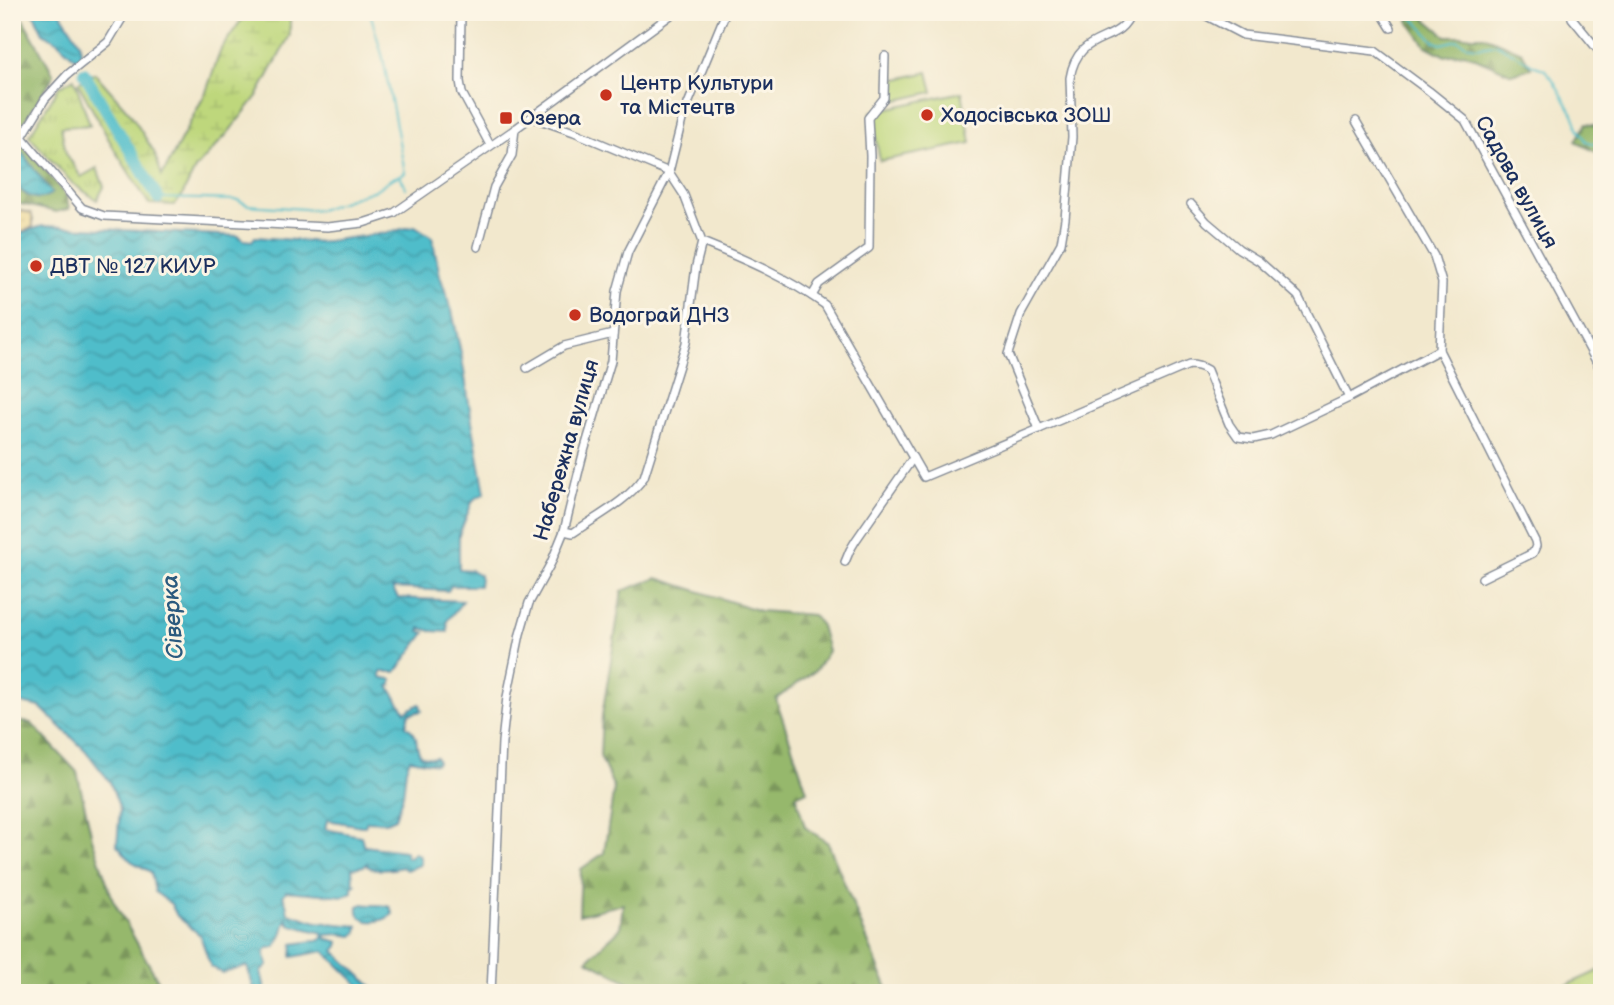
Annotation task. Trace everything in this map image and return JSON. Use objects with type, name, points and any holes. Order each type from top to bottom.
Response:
[{"type":"street","points":[[22,137],[45,99],[67,75],[108,42],[126,12]]},
{"type":"street","points":[[461,12],[462,93],[490,145]]},
{"type":"street","points":[[12,130],[22,137],[82,208],[104,216],[327,227],[363,223],[394,214],[675,12]]},
{"type":"street","name":"Набережна вулиця","points":[[491,993],[502,742],[507,697],[520,634],[526,611],[564,531],[582,458],[611,361],[617,292],[628,252],[668,172],[683,116],[726,12]]},
{"type":"street","points":[[1039,429],[1008,354],[1021,314],[1058,250],[1062,235],[1072,137],[1071,69],[1084,48],[1117,32],[1128,20],[1130,12]]},
{"type":"street","name":"Садова вулиця","points":[[1199,12],[1212,15],[1243,34],[1375,51],[1465,120],[1602,372]]},
{"type":"street","points":[[1381,12],[1391,27]]},
{"type":"street","points":[[1572,18],[1602,52]]},
{"type":"street","points":[[812,296],[820,284],[869,248],[868,118],[884,98],[885,56]]},
{"type":"street","points":[[531,117],[668,172],[684,195],[702,242],[696,266],[686,343],[644,477],[635,489],[616,504],[573,533],[564,531]]},
{"type":"street","points":[[1356,121],[1434,256],[1441,274],[1438,350],[1536,545],[1533,553],[1482,578]]},
{"type":"street","points":[[478,247],[494,187],[512,155],[515,129]]},
{"type":"street","points":[[1191,204],[1239,249],[1259,261],[1298,296],[1349,398]]},
{"type":"street","points":[[702,242],[745,260],[825,305],[924,477],[1189,365],[1202,366],[1207,370],[1229,424],[1238,437],[1253,439],[1272,435],[1349,398],[1438,350]]},
{"type":"street","points":[[527,368],[564,346],[613,334]]},
{"type":"street","points":[[845,562],[850,550],[913,458]]},
{"type":"green space","points":[[12,12],[19,12],[54,75],[16,135],[66,196],[69,209],[56,212],[12,202],[12,183],[26,195],[23,154],[12,145]]},
{"type":"green space","points":[[247,12],[290,12],[290,35],[258,95],[195,169],[182,196],[174,205],[149,204],[114,149],[78,83],[95,73],[130,113],[154,152],[162,176],[206,92],[221,49]]},
{"type":"green space","points":[[1413,12],[1417,12],[1446,36],[1484,36],[1522,52],[1531,68],[1512,74],[1464,53],[1445,56],[1426,46],[1408,21]]},
{"type":"green space","points":[[928,72],[933,92],[894,101],[889,81]]},
{"type":"green space","points":[[74,78],[90,125],[61,127],[66,153],[81,177],[97,168],[104,187],[97,200],[72,183],[29,136],[59,87]]},
{"type":"green space","points":[[962,92],[971,143],[880,161],[871,112]]},
{"type":"green space","points":[[1586,124],[1599,126],[1602,131],[1602,156],[1576,141]]},
{"type":"green space","points":[[657,578],[760,611],[813,615],[821,626],[828,651],[816,670],[776,699],[807,791],[796,796],[805,827],[828,843],[889,993],[649,993],[587,960],[620,929],[623,904],[579,915],[581,869],[604,853],[614,788],[600,756],[602,716],[622,591]]},
{"type":"green space","points":[[12,721],[31,723],[77,772],[92,838],[113,900],[165,993],[12,993]]},
{"type":"green space","points":[[1602,969],[1602,993],[1552,992]]},
{"type":"sand","points":[[12,209],[31,213],[33,227],[21,233],[12,233]]},
{"type":"water","points":[[33,12],[60,12],[80,43],[81,56],[77,60],[58,42],[43,33]]},
{"type":"water","points":[[12,145],[23,154],[52,193],[41,198],[31,197],[12,183]]},
{"type":"water","points":[[43,226],[239,236],[252,241],[255,237],[320,242],[415,226],[432,237],[462,358],[485,493],[473,500],[459,535],[459,569],[471,570],[480,575],[479,586],[451,586],[448,591],[392,588],[398,598],[463,601],[447,621],[448,632],[420,628],[420,631],[425,633],[396,672],[381,672],[381,678],[392,679],[392,685],[389,686],[405,712],[420,704],[422,711],[409,714],[406,726],[416,737],[421,756],[436,757],[438,762],[436,764],[410,759],[395,818],[386,822],[367,821],[365,826],[327,820],[325,829],[361,836],[364,846],[404,851],[409,858],[414,853],[419,855],[421,861],[420,865],[406,870],[402,867],[375,869],[367,866],[367,863],[352,868],[353,882],[356,884],[352,887],[352,892],[344,896],[286,891],[283,896],[288,913],[317,922],[358,926],[353,936],[338,934],[326,935],[325,938],[339,942],[334,951],[377,991],[388,993],[367,993],[324,951],[292,957],[293,944],[321,940],[323,933],[290,925],[287,918],[275,947],[268,948],[264,953],[268,965],[261,972],[266,993],[255,993],[247,966],[223,973],[211,967],[200,935],[177,916],[171,904],[155,892],[151,872],[131,861],[117,845],[120,809],[110,782],[85,750],[40,707],[12,701],[12,233]]},
{"type":"water","points":[[363,904],[390,907],[393,914],[382,920],[365,920],[358,912],[358,906]]},
{"type":"waterway","points":[[158,198],[238,200],[248,205],[319,210],[375,190],[405,173],[383,58],[370,12]]},
{"type":"waterway","points":[[1408,12],[1434,41],[1441,44],[1458,40],[1481,47],[1497,44],[1544,69],[1552,78],[1586,141],[1602,147]]},
{"type":"waterway","name":"Сіверка","points":[[84,73],[158,198]]},
{"type":"waterway","points":[[400,176],[406,188]]},
{"type":"place","name":"Центр Культури та Містецтв","points":[[606,95]]},
{"type":"place","name":"Ходосівська ЗОШ","points":[[927,115]]},
{"type":"place","name":"Озера","points":[[506,118]]},
{"type":"place","name":"ДВТ № 127 КИУР","points":[[36,266]]},
{"type":"place","name":"Водограй ДНЗ","points":[[575,315]]}]
